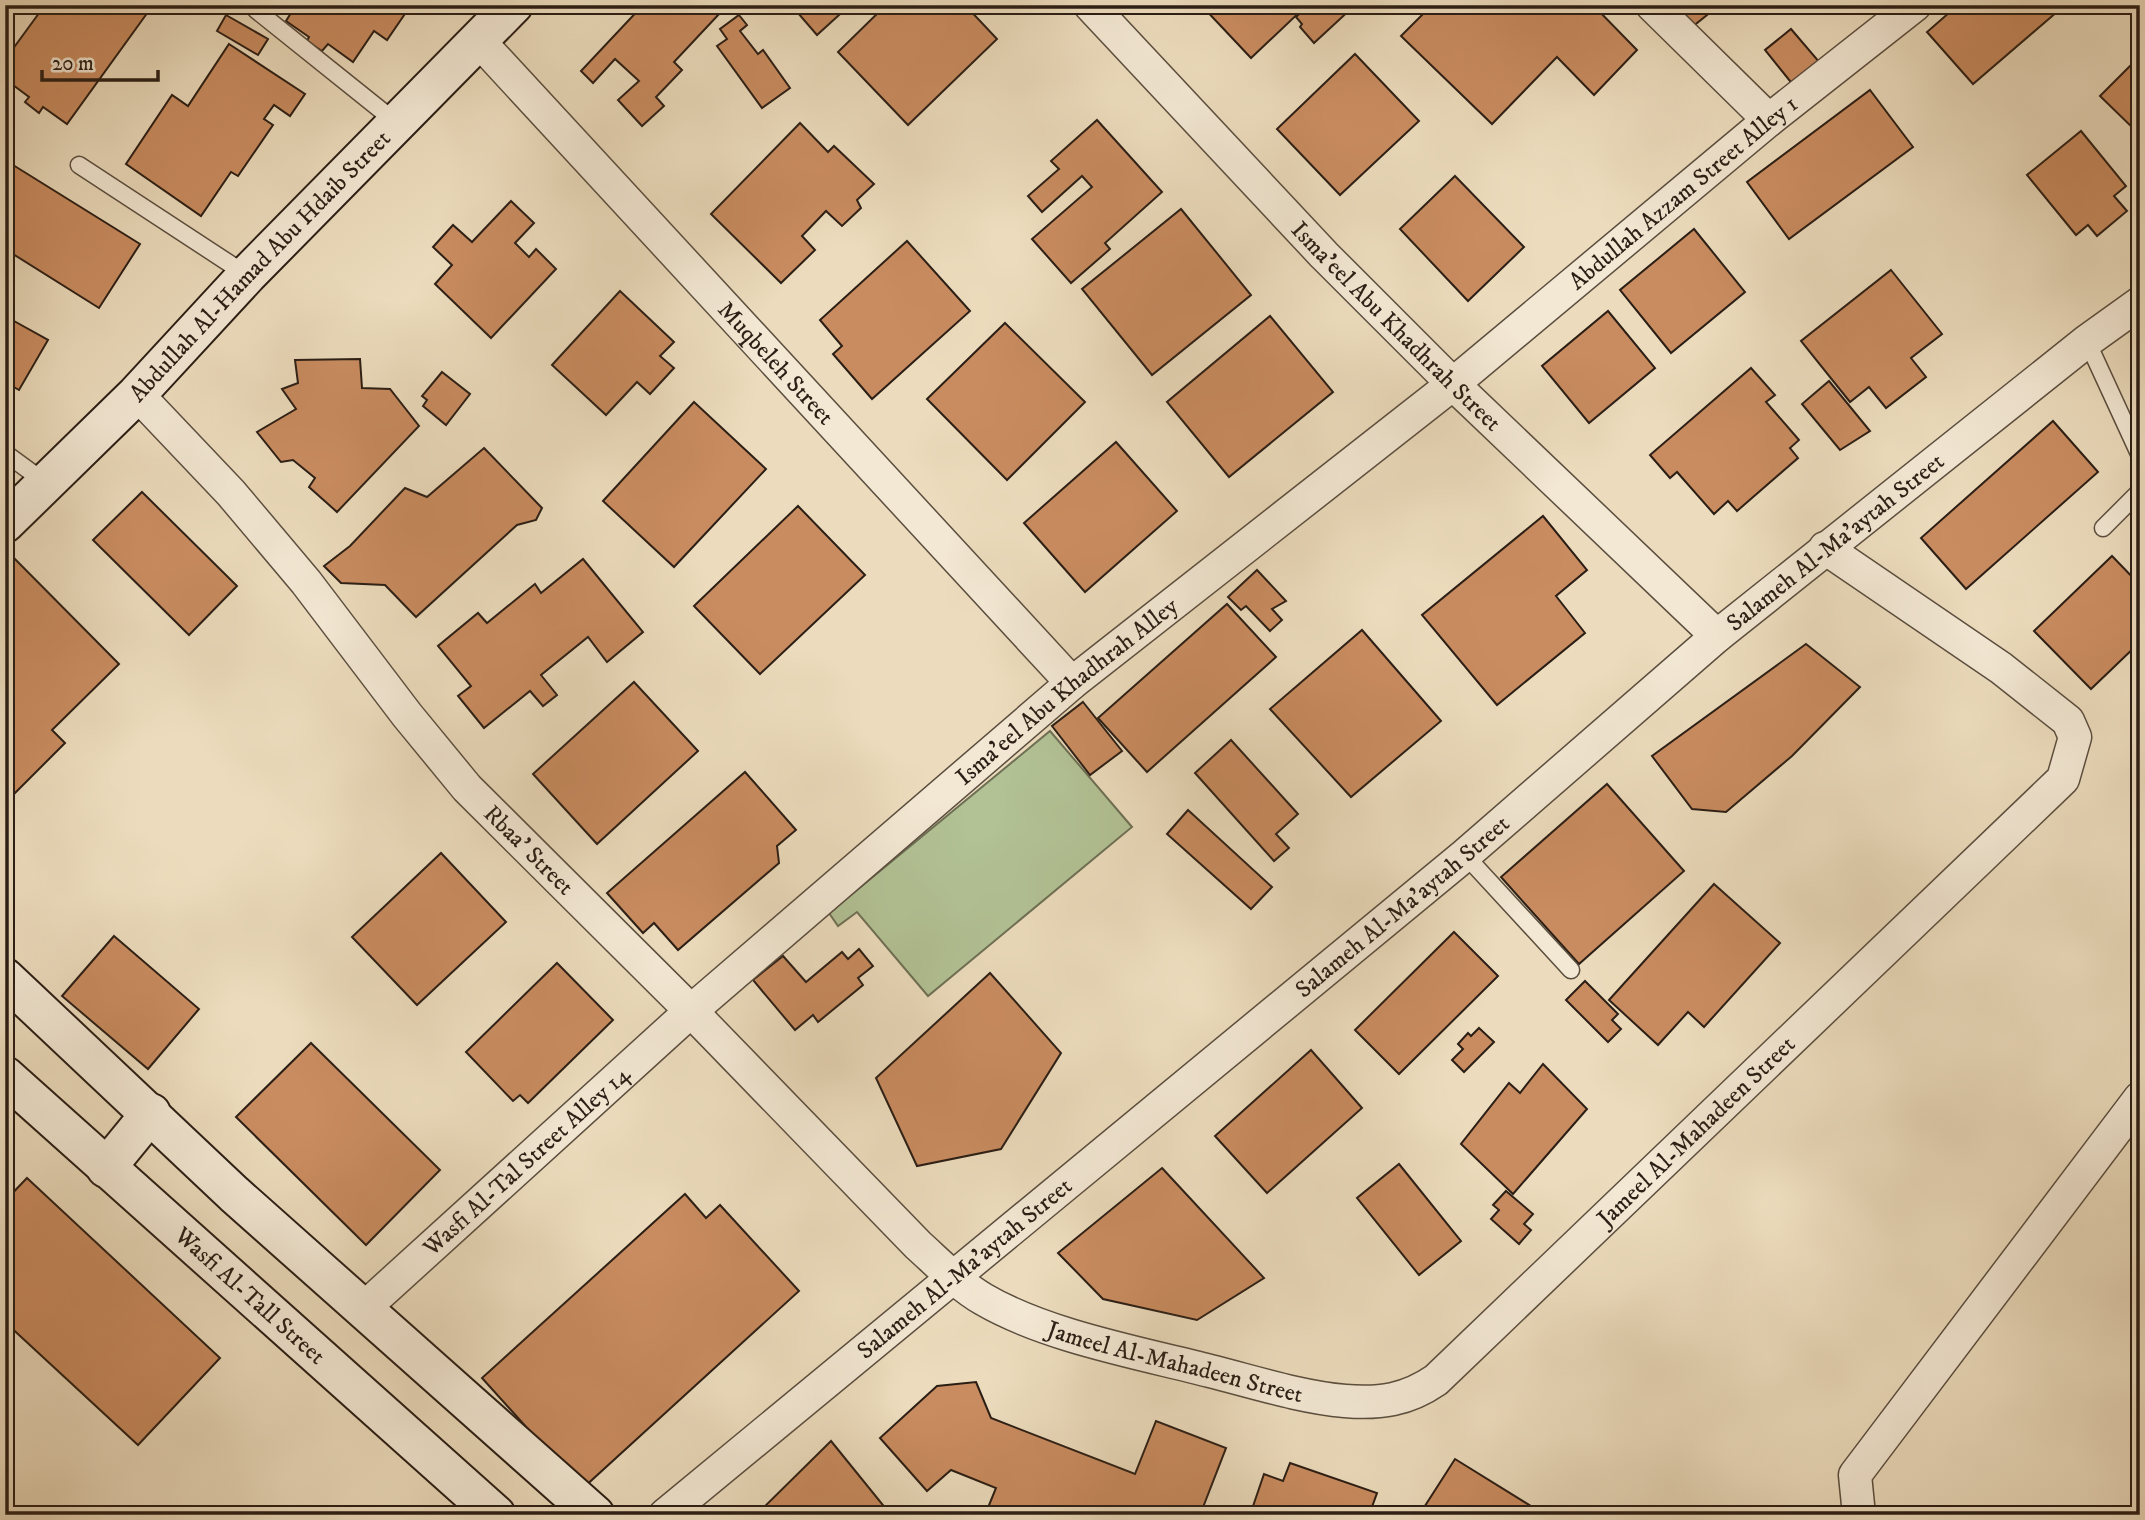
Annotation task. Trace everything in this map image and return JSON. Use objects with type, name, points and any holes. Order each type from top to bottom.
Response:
[{"type":"main road","name":"Abdullah Al-Hamad Abu Hdaib Street","points":[[5,523],[137,394],[247,275],[513,5]]},
{"type":"main road","points":[[5,978],[234,1194],[595,1515]]},
{"type":"main road","name":"Wasfi Al-Tall Street","points":[[5,1076],[496,1515]]},
{"type":"main road","points":[[106,1168],[151,1113]]},
{"type":"street","name":"Isma'eel Abu Khadhrah Street","points":[[1090,5],[1324,255],[1453,384],[1717,636]]},
{"type":"street","points":[[1652,5],[1769,120]]},
{"type":"street","name":"Abdullah Azzam Street Alley 1","points":[[1453,384],[1769,120],[1915,5]]},
{"type":"street","name":"Muqbeleh Street","points":[[479,41],[1072,683]]},
{"type":"street","name":"Salameh Al-Ma'aytah Street","points":[[665,1515],[1465,855],[1717,636],[2087,341],[2140,303]]},
{"type":"street","name":"Isma'eel Abu Khadhrah Alley","points":[[691,1011],[1072,683],[1453,384]]},
{"type":"street","name":"Rbaa' Street","points":[[137,394],[231,493],[306,582],[407,715],[467,788],[691,1011],[918,1245],[953,1277]]},
{"type":"street","name":"Jameel Al-Mahadeen Street","points":[[953,1277],[983,1299],[1072,1336],[1293,1391],[1345,1401],[1391,1400],[1414,1394],[1436,1380],[2063,779],[2075,737],[2068,721],[2001,668],[1825,548]]},
{"type":"street","name":"Wasfi Al-Tal Street Alley 14","points":[[362,1310],[691,1011]]},
{"type":"street","points":[[1859,1515],[1855,1475],[2140,1098]]},
{"type":"lane","points":[[256,10],[397,123]]},
{"type":"lane","points":[[79,164],[247,275]]},
{"type":"lane","points":[[2087,341],[2140,456]]},
{"type":"lane","points":[[5,453],[46,483]]},
{"type":"lane","points":[[2103,528],[2140,491]]},
{"type":"lane","points":[[1465,855],[1571,970]]},
{"type":"green space","points":[[1050,731],[1132,827],[928,996],[857,912],[838,926],[829,913]]},
{"type":"building","points":[[45,5],[153,5],[67,124],[43,107],[39,113],[25,102],[29,97],[5,79],[14,62],[7,57]]},
{"type":"building","points":[[296,5],[411,5],[387,40],[374,31],[353,62],[328,44],[322,51],[307,41],[309,37],[286,21]]},
{"type":"building","points":[[643,5],[711,5],[720,13],[674,62],[682,70],[656,97],[664,106],[642,126],[618,100],[639,81],[615,59],[593,83],[581,71]]},
{"type":"building","points":[[791,5],[850,5],[817,35]]},
{"type":"building","points":[[886,5],[965,5],[997,39],[908,125],[838,52]]},
{"type":"building","points":[[1201,5],[1305,5],[1306,6],[1251,58]]},
{"type":"building","points":[[1309,5],[1353,7],[1314,43],[1300,27],[1302,24],[1296,17]]},
{"type":"building","points":[[1432,5],[1593,5],[1637,50],[1594,95],[1557,57],[1492,124],[1401,36]]},
{"type":"building","points":[[1674,5],[1699,5],[1707,15],[1692,27]]},
{"type":"building","points":[[1739,5],[1755,5],[1746,13]]},
{"type":"building","points":[[1958,5],[2065,5],[1973,84],[1927,32]]},
{"type":"building","points":[[226,15],[268,39],[258,55],[217,31]]},
{"type":"building","points":[[739,15],[747,25],[740,31],[758,54],[763,50],[790,88],[762,108],[717,46],[727,39],[720,29]]},
{"type":"building","points":[[1791,29],[1821,64],[1794,86],[1765,50]]},
{"type":"building","points":[[229,44],[305,94],[290,116],[274,105],[264,119],[273,125],[238,176],[231,172],[201,216],[126,164],[172,95],[188,106]]},
{"type":"building","points":[[1355,54],[1419,121],[1340,195],[1277,129]]},
{"type":"building","points":[[2140,56],[2140,135],[2100,96]]},
{"type":"building","points":[[1870,90],[1913,147],[1789,239],[1747,182]]},
{"type":"building","points":[[1097,120],[1162,192],[1105,243],[1110,249],[1071,283],[1032,239],[1092,187],[1082,176],[1042,212],[1028,196],[1059,169],[1051,161]]},
{"type":"building","points":[[800,123],[828,152],[834,146],[874,184],[857,200],[861,208],[842,226],[826,211],[802,236],[815,250],[781,283],[711,214]]},
{"type":"building","points":[[2081,131],[2126,186],[2114,196],[2127,211],[2097,236],[2088,225],[2076,235],[2027,175]]},
{"type":"building","points":[[5,160],[140,244],[99,308],[5,249],[5,180],[8,181],[13,173],[5,168]]},
{"type":"building","points":[[1455,176],[1524,247],[1468,301],[1400,229]]},
{"type":"building","points":[[511,201],[534,223],[515,243],[529,257],[536,249],[556,269],[491,338],[435,284],[452,265],[433,247],[453,225],[472,242]]},
{"type":"building","points":[[1181,209],[1251,295],[1152,375],[1082,289]]},
{"type":"building","points":[[1694,229],[1745,292],[1671,353],[1620,290]]},
{"type":"building","points":[[907,241],[970,311],[872,399],[833,354],[842,346],[820,320]]},
{"type":"building","points":[[1891,270],[1942,334],[1911,358],[1926,377],[1886,408],[1869,387],[1850,402],[1801,341]]},
{"type":"building","points":[[620,291],[674,342],[660,356],[674,368],[650,394],[637,382],[606,415],[552,365]]},
{"type":"building","points":[[1608,311],[1655,368],[1589,423],[1542,366]]},
{"type":"building","points":[[5,316],[48,340],[19,390],[5,382]]},
{"type":"building","points":[[1270,316],[1333,392],[1229,477],[1167,402]]},
{"type":"building","points":[[1005,323],[1085,402],[1007,480],[927,399]]},
{"type":"building","points":[[360,359],[362,388],[390,389],[419,426],[337,512],[309,487],[315,478],[293,460],[281,462],[257,432],[296,409],[282,389],[298,383],[295,360]]},
{"type":"building","points":[[1751,368],[1775,395],[1766,402],[1799,440],[1790,448],[1798,458],[1737,511],[1728,501],[1714,514],[1677,472],[1670,478],[1650,455]]},
{"type":"building","points":[[442,372],[470,394],[446,425],[423,406],[427,400],[422,396]]},
{"type":"building","points":[[1829,381],[1870,431],[1840,450],[1802,404]]},
{"type":"building","points":[[694,402],[766,469],[674,567],[603,501]]},
{"type":"building","points":[[2053,421],[2098,472],[1966,589],[1921,538]]},
{"type":"building","points":[[1116,442],[1177,511],[1085,592],[1024,523]]},
{"type":"building","points":[[484,448],[542,508],[536,520],[517,525],[416,617],[385,585],[341,583],[324,566],[350,546],[405,488],[427,497]]},
{"type":"building","points":[[142,492],[237,586],[189,635],[93,540]]},
{"type":"building","points":[[798,506],[865,575],[760,674],[694,606]]},
{"type":"building","points":[[1543,516],[1587,570],[1556,596],[1585,633],[1497,705],[1422,615]]},
{"type":"building","points":[[6,550],[119,664],[52,730],[65,743],[5,803]]},
{"type":"building","points":[[2112,556],[2140,585],[2140,642],[2091,689],[2034,631]]},
{"type":"building","points":[[583,559],[643,632],[607,662],[588,637],[541,675],[557,695],[543,706],[530,691],[484,728],[458,696],[471,686],[438,646],[478,613],[487,623],[535,584],[541,593]]},
{"type":"building","points":[[1257,570],[1286,601],[1272,609],[1282,620],[1270,631],[1246,606],[1241,610],[1228,597]]},
{"type":"building","points":[[1227,604],[1276,657],[1147,772],[1098,718]]},
{"type":"building","points":[[1362,630],[1441,721],[1351,797],[1270,709]]},
{"type":"building","points":[[1806,644],[1860,687],[1792,756],[1726,812],[1692,809],[1652,756]]},
{"type":"building","points":[[634,682],[698,751],[597,844],[533,774]]},
{"type":"building","points":[[1083,702],[1122,751],[1090,775],[1052,726]]},
{"type":"building","points":[[1231,740],[1298,814],[1276,834],[1289,848],[1274,861],[1195,773]]},
{"type":"building","points":[[745,772],[796,830],[777,846],[779,863],[678,950],[654,923],[643,933],[607,893]]},
{"type":"building","points":[[1607,784],[1684,871],[1579,964],[1501,877]]},
{"type":"building","points":[[1188,810],[1272,887],[1251,909],[1167,834]]},
{"type":"building","points":[[441,853],[506,922],[417,1005],[352,937]]},
{"type":"building","points":[[1714,884],[1780,943],[1704,1027],[1688,1012],[1658,1045],[1609,1000]]},
{"type":"building","points":[[1454,932],[1498,976],[1399,1074],[1355,1030]]},
{"type":"building","points":[[114,936],[199,1009],[148,1069],[62,996]]},
{"type":"building","points":[[859,949],[873,966],[858,978],[863,985],[818,1022],[813,1015],[795,1030],[753,980],[783,956],[806,982],[842,952],[848,959]]},
{"type":"building","points":[[557,963],[613,1020],[528,1103],[520,1095],[513,1101],[466,1052]]},
{"type":"building","points":[[990,973],[1061,1053],[1001,1149],[917,1166],[876,1078]]},
{"type":"building","points":[[1585,981],[1618,1014],[1612,1020],[1621,1029],[1608,1042],[1566,1000]]},
{"type":"building","points":[[1479,1028],[1494,1042],[1464,1072],[1452,1060],[1463,1049],[1458,1044],[1468,1033],[1471,1036]]},
{"type":"building","points":[[311,1043],[440,1170],[366,1245],[236,1117]]},
{"type":"building","points":[[1311,1050],[1362,1108],[1267,1193],[1215,1136]]},
{"type":"building","points":[[1543,1064],[1587,1109],[1513,1194],[1461,1144],[1509,1083],[1520,1093]]},
{"type":"building","points":[[1399,1164],[1461,1241],[1419,1275],[1357,1198]]},
{"type":"building","points":[[1162,1168],[1264,1278],[1197,1320],[1103,1299],[1058,1253]]},
{"type":"building","points":[[27,1178],[220,1358],[138,1445],[5,1322],[5,1201]]},
{"type":"building","points":[[1506,1191],[1533,1214],[1524,1224],[1531,1230],[1519,1244],[1491,1219],[1499,1210],[1493,1205]]},
{"type":"building","points":[[685,1194],[706,1218],[720,1205],[799,1291],[582,1489],[482,1378]]},
{"type":"building","points":[[976,1382],[991,1418],[1135,1474],[1156,1421],[1226,1448],[1200,1515],[985,1515],[996,1488],[951,1470],[927,1491],[880,1438],[937,1386]]},
{"type":"building","points":[[831,1441],[891,1515],[756,1515]]},
{"type":"building","points":[[1455,1459],[1539,1511],[1536,1515],[1432,1515],[1423,1509]]},
{"type":"building","points":[[1290,1463],[1377,1493],[1369,1515],[1250,1515],[1264,1474],[1283,1481]]}]
